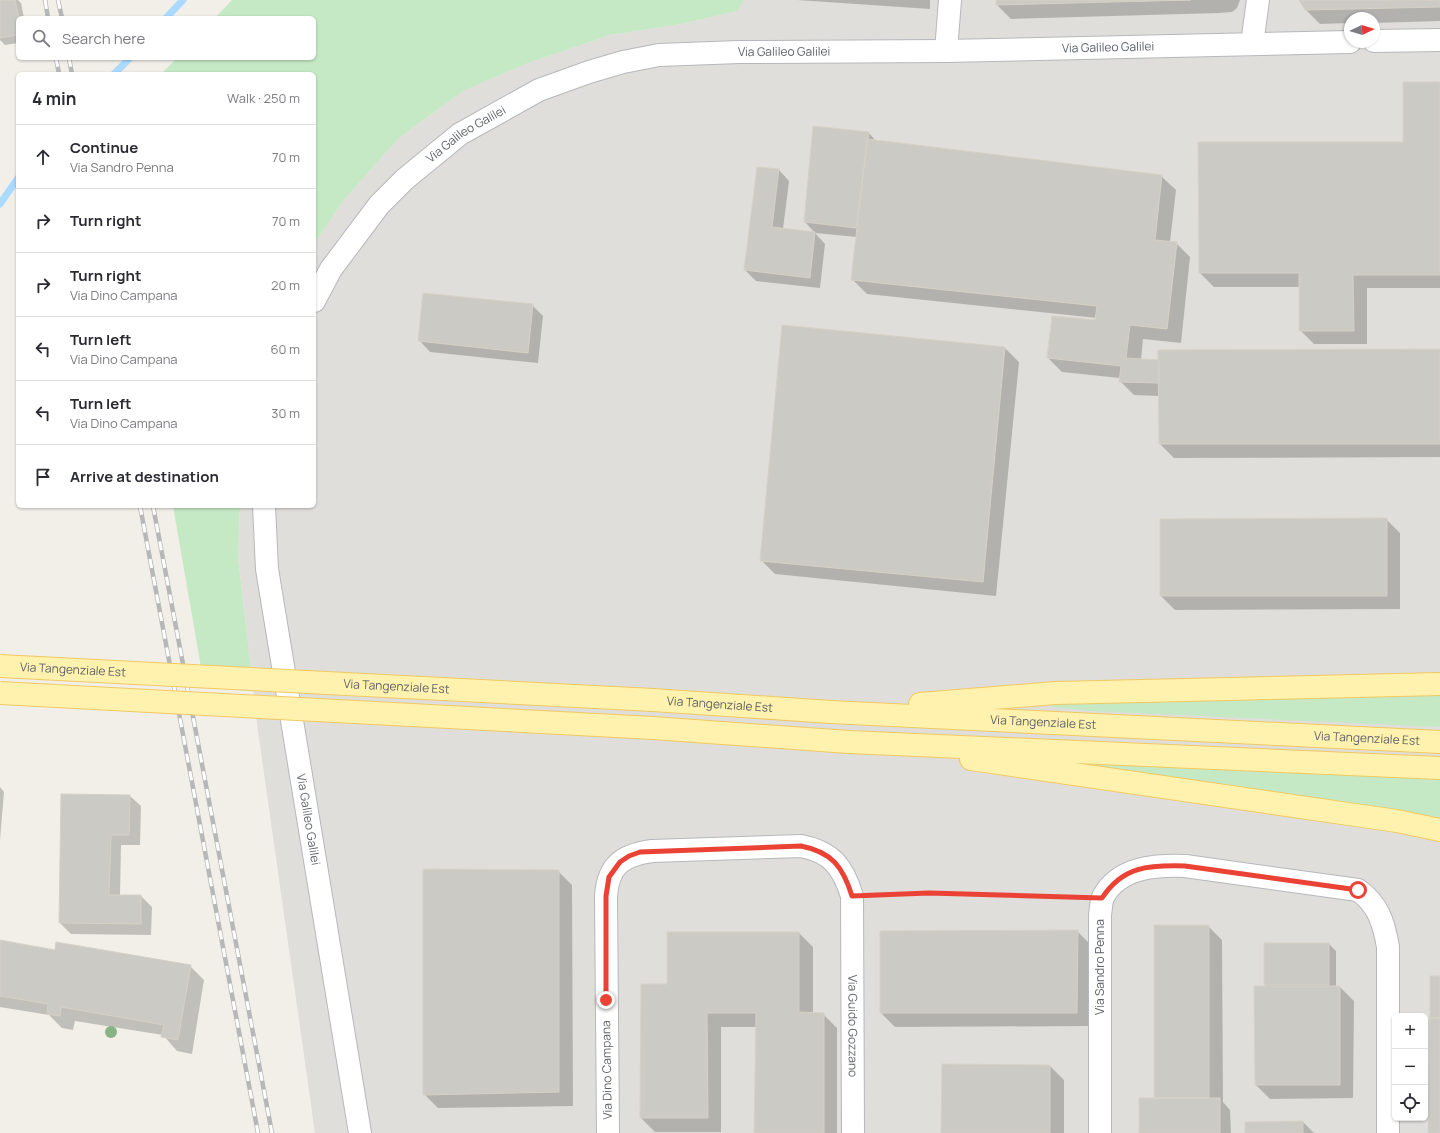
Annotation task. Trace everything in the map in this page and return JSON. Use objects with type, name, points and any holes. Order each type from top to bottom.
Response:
[{"type":"main road","name":"Via Tangenziale Est","points":[[0,666],[654,700],[831,712],[1440,742]]},
{"type":"main road","points":[[831,712],[1055,693],[1440,684]]},
{"type":"main road","points":[[0,693],[652,728],[849,742],[1440,768]]},
{"type":"main road","points":[[849,742],[1390,820],[1440,830]]},
{"type":"street","points":[[946,51],[950,0]]},
{"type":"street","points":[[1252,44],[1258,0]]},
{"type":"street","points":[[1380,41],[1440,40]]},
{"type":"street","name":"Via Galileo Galilei","points":[[316,297],[331,269],[379,205],[405,179],[460,134],[539,90],[622,62],[659,55],[739,52],[946,51],[1344,42]]},
{"type":"street","name":"Via Galileo Galilei","points":[[264,508],[267,569],[360,1133]]},
{"type":"street","name":"Via Dino Campana","points":[[608,1133],[606,896],[609,877],[620,862],[629,856],[652,851],[801,846],[818,849],[831,858],[841,868],[852,896],[853,918]]},
{"type":"street","points":[[1102,898],[1112,884],[1127,874],[1162,866],[1185,866],[1358,890],[1374,904],[1381,917],[1388,947],[1388,1133]]},
{"type":"street","name":"Via Sandro Penna","points":[[1100,1133],[1100,915],[1102,898]]},
{"type":"street","name":"Via Guido Gozzano","points":[[853,918],[853,1133]]},
{"type":"path","points":[[852,896],[922,893],[1102,898]]},
{"type":"shaded area","points":[[744,0],[1440,0],[1440,1133],[315,1133],[258,731],[238,557],[240,508],[316,508],[316,241],[343,201],[399,138],[463,91],[528,63],[610,35],[682,24],[737,11]]},
{"type":"green space","points":[[232,0],[744,0],[737,11],[682,24],[610,35],[528,63],[463,91],[399,138],[343,201],[316,241],[316,72],[163,72],[175,60],[316,60],[316,16],[217,16]]},
{"type":"green space","points":[[173,508],[240,508],[238,557],[251,670],[201,667]]},
{"type":"green space","points":[[1440,695],[1440,727],[1091,711],[1052,707],[1052,703]]},
{"type":"green space","points":[[1080,761],[1440,779],[1440,819],[1074,764],[1075,762]]},
{"type":"building","points":[[0,0],[15,0],[19,16],[16,16],[16,35],[0,38]]},
{"type":"building","points":[[996,0],[1191,0],[996,5]]},
{"type":"building","points":[[1299,0],[1440,0],[1440,7],[1305,10]]},
{"type":"building","points":[[1403,82],[1440,82],[1440,275],[1353,275],[1354,331],[1299,331],[1299,273],[1199,273],[1198,142],[1403,142]]},
{"type":"building","points":[[813,126],[869,132],[856,228],[804,222]]},
{"type":"building","points":[[867,139],[1162,175],[1155,240],[1177,242],[1167,329],[1130,325],[1126,358],[1159,360],[1159,383],[1119,382],[1121,366],[1047,358],[1052,316],[1095,320],[1097,306],[851,280]]},
{"type":"building","points":[[757,167],[779,169],[772,227],[815,232],[810,278],[744,270]]},
{"type":"building","points":[[423,293],[533,304],[528,353],[418,341]]},
{"type":"building","points":[[782,325],[1005,347],[983,582],[760,561]]},
{"type":"building","points":[[1440,349],[1440,444],[1159,444],[1158,350]]},
{"type":"building","points":[[1387,518],[1387,596],[1160,596],[1160,519]]},
{"type":"building","points":[[61,794],[130,795],[129,835],[111,835],[109,895],[141,895],[141,924],[59,923]]},
{"type":"building","points":[[423,869],[559,870],[559,1092],[423,1095]]},
{"type":"building","points":[[1154,925],[1209,925],[1209,1098],[1154,1098]]},
{"type":"building","points":[[1078,930],[1077,1013],[880,1013],[880,931]]},
{"type":"building","points":[[667,932],[799,932],[799,1012],[824,1013],[824,1133],[754,1133],[756,1013],[707,1013],[708,1118],[640,1118],[641,984],[667,984]]},
{"type":"building","points":[[0,940],[55,950],[56,942],[191,965],[178,1040],[161,1037],[164,1025],[61,1007],[60,1016],[47,1014],[48,1004],[0,996]]},
{"type":"building","points":[[1264,943],[1329,943],[1329,985],[1264,985]]},
{"type":"building","points":[[1430,976],[1440,976],[1440,1018],[1430,1018]]},
{"type":"building","points":[[1254,986],[1340,986],[1340,1085],[1255,1085]]},
{"type":"building","points":[[1430,1018],[1440,1018],[1440,1133],[1428,1133]]},
{"type":"building","points":[[942,1064],[1050,1065],[1050,1133],[941,1133]]},
{"type":"building","points":[[1139,1098],[1220,1098],[1220,1133],[1139,1133]]},
{"type":"building","points":[[1303,1121],[1303,1133],[1245,1133],[1245,1122]]},
{"type":"waterway","points":[[168,16],[183,0]]},
{"type":"waterway","points":[[116,72],[128,60]]},
{"type":"waterway","points":[[0,204],[16,181]]},
{"type":"railway","points":[[45,0],[48,16]]},
{"type":"railway","points":[[58,0],[62,16]]},
{"type":"railway","points":[[56,60],[59,72]]},
{"type":"railway","points":[[69,60],[72,72]]},
{"type":"railway","points":[[140,508],[258,1133]]},
{"type":"railway","points":[[153,508],[272,1133]]},
{"type":"route","points":[[606,1000],[606,896],[609,877],[620,862],[629,856],[640,852],[801,846],[818,849],[831,858],[841,868],[852,896],[894,893],[929,893],[1102,898],[1112,884],[1127,874],[1144,868],[1162,866],[1185,866],[1358,890]]}]
